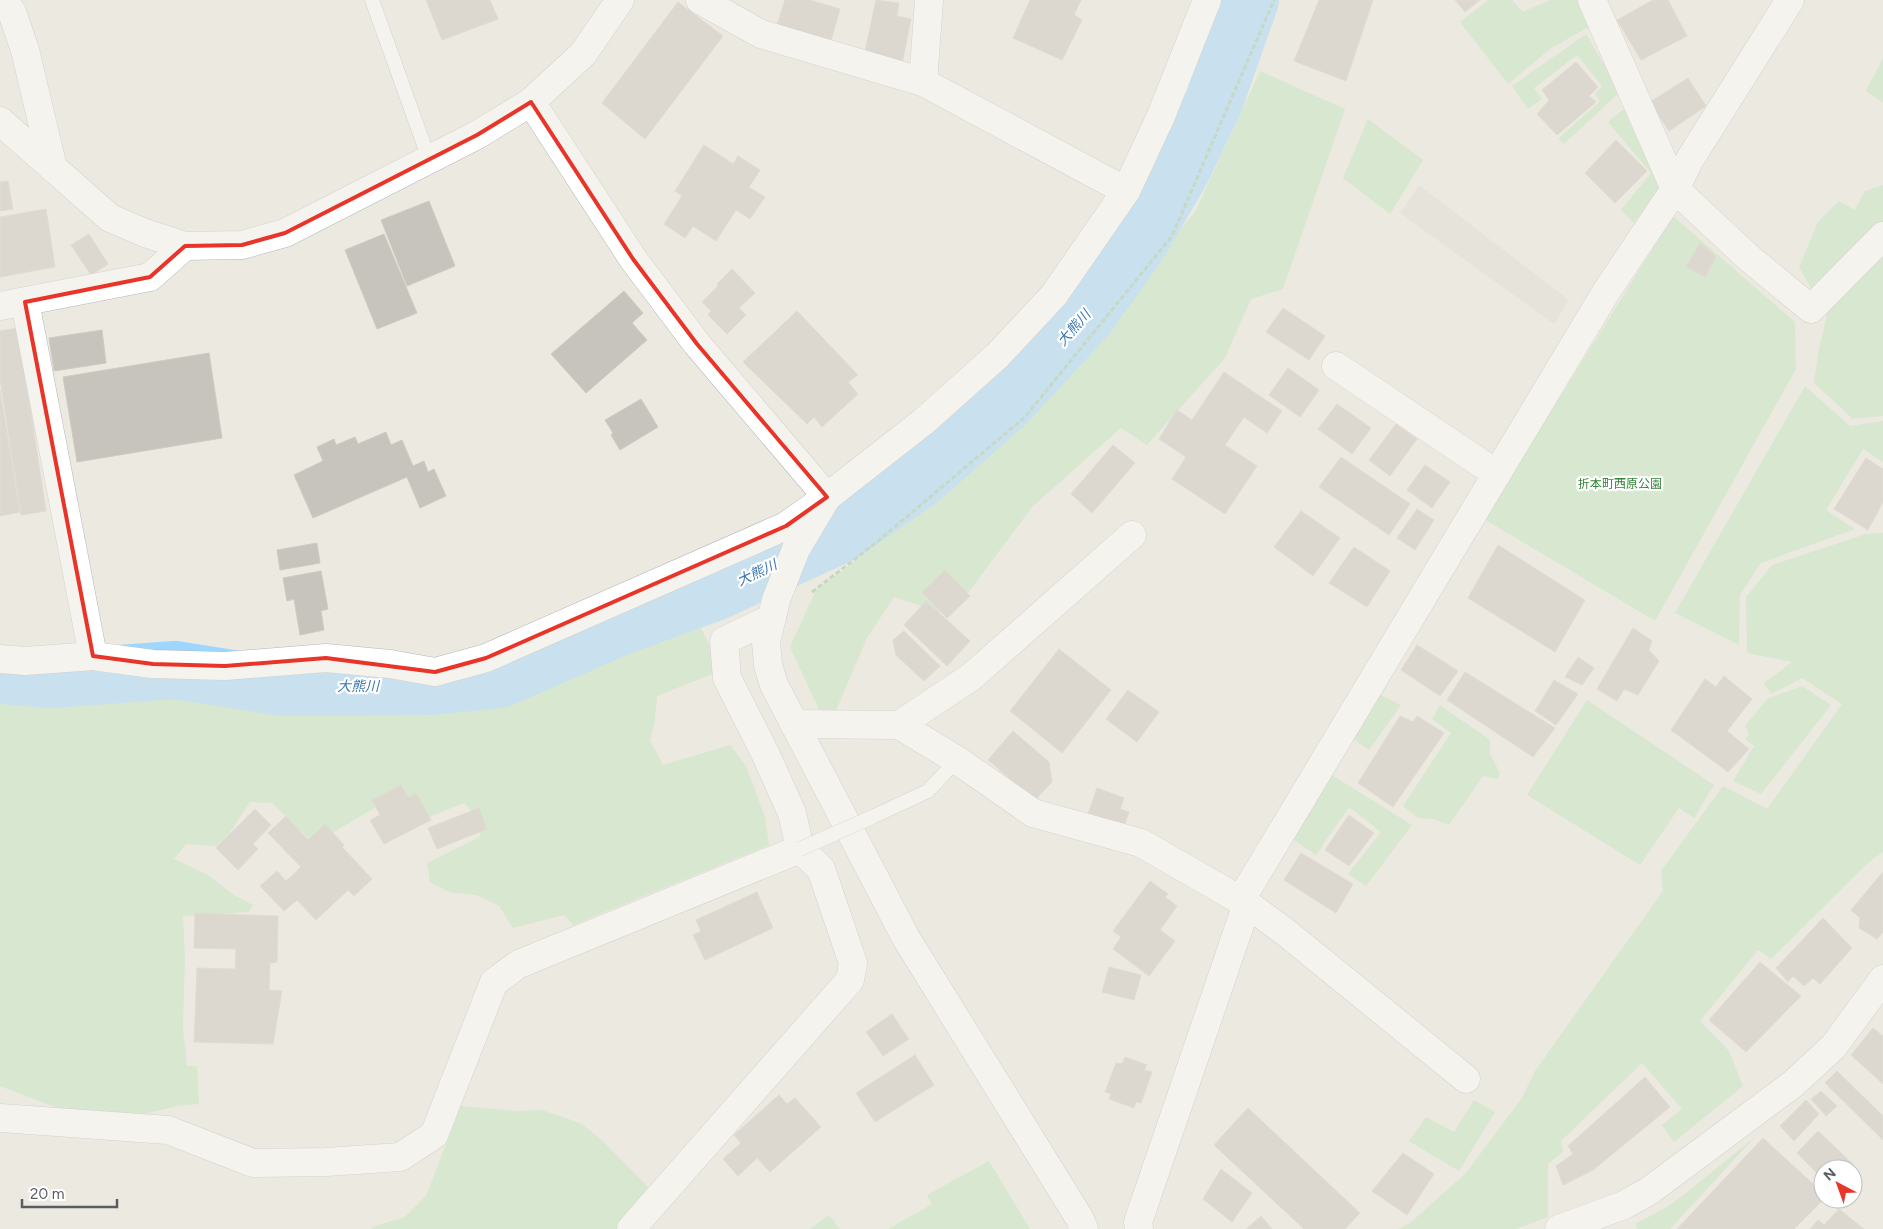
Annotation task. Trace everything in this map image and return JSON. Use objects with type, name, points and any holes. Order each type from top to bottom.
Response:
[{"type":"street","points":[[4,0],[12,12],[25,50],[53,168]]},
{"type":"street","points":[[0,122],[110,218],[145,233],[185,246],[242,245],[285,233],[477,135],[531,102],[583,54],[620,0]]},
{"type":"street","points":[[700,0],[761,34],[923,82],[1126,191]]},
{"type":"street","points":[[923,82],[929,0]]},
{"type":"street","points":[[0,659],[25,661],[93,656],[153,664],[225,666],[326,658],[390,664],[435,672],[486,658],[786,526],[827,497],[923,422],[998,355],[1054,295],[1126,191],[1160,116],[1207,0]]},
{"type":"street","points":[[1592,0],[1675,189],[1749,258],[1811,309],[1883,236]]},
{"type":"street","points":[[1139,1229],[1138,1222],[1247,904],[1245,893],[1606,292],[1675,189],[1690,159],[1790,0]]},
{"type":"street","points":[[531,102],[633,259],[697,344],[827,497]]},
{"type":"street","points":[[93,656],[12,304],[150,277],[185,246]]},
{"type":"street","points":[[1336,366],[1497,474]]},
{"type":"street","points":[[827,497],[796,549],[774,609],[766,642],[768,665],[774,685],[906,938],[1080,1219],[1084,1229]]},
{"type":"street","points":[[899,725],[971,677],[1132,535]]},
{"type":"street","points":[[631,1229],[850,980],[853,963],[821,869],[800,849],[792,813],[765,752],[727,678],[724,641],[774,609]]},
{"type":"street","points":[[794,724],[899,725],[957,760],[1033,814],[1141,843],[1247,904],[1284,931],[1466,1078]]},
{"type":"street","points":[[0,1118],[168,1130],[253,1163],[326,1162],[400,1156],[434,1135],[494,982],[519,964],[800,849]]},
{"type":"street","points":[[1560,1229],[1624,1205],[1649,1191],[1793,1084],[1834,1046],[1883,979]]},
{"type":"lane","points":[[372,0],[429,159]]},
{"type":"lane","points":[[800,849],[928,791],[957,760]]},
{"type":"path","points":[[774,609],[797,604],[872,546],[1031,410],[1172,236],[1274,0]]},
{"type":"highlighted area","points":[[531,102],[633,259],[697,344],[827,497],[786,526],[486,658],[435,672],[326,658],[225,666],[153,664],[93,656],[25,302],[150,277],[185,246],[242,245],[285,233],[477,135]]},
{"type":"shaded area","points":[[1419,185],[1569,300],[1554,324],[1400,213]]},
{"type":"green space","points":[[1488,0],[1512,0],[1523,12],[1550,0],[1577,0],[1590,26],[1550,49],[1508,84],[1460,22]]},
{"type":"green space","points":[[1586,34],[1620,92],[1564,144],[1558,139],[1600,101],[1595,94],[1602,86],[1577,55],[1534,88],[1542,99],[1528,109],[1512,86]]},
{"type":"green space","points":[[1883,58],[1883,103],[1866,91]]},
{"type":"green space","points":[[1260,71],[1345,109],[1283,289],[1251,299],[1225,358],[1147,445],[1121,428],[1032,507],[951,616],[894,597],[867,638],[828,729],[790,647],[816,590],[869,551],[966,474],[1195,212]]},
{"type":"green space","points":[[1626,107],[1663,182],[1634,223],[1621,210],[1651,173],[1608,122]]},
{"type":"green space","points":[[1368,119],[1423,160],[1390,214],[1343,178]]},
{"type":"green space","points":[[1883,185],[1883,416],[1853,419],[1814,383],[1819,348],[1827,316],[1799,267],[1818,222],[1839,201],[1855,210],[1865,191]]},
{"type":"green space","name":"折本町西原公園","points":[[1673,216],[1795,322],[1796,369],[1655,621],[1484,519]]},
{"type":"green space","points":[[1805,386],[1850,426],[1883,421],[1883,462],[1863,449],[1826,510],[1855,529],[1761,563],[1740,595],[1739,645],[1675,613]]},
{"type":"green space","points":[[1883,533],[1883,852],[1869,862],[1771,959],[1758,950],[1700,1021],[1729,1051],[1743,1086],[1674,1142],[1662,1125],[1682,1109],[1642,1063],[1561,1141],[1563,1152],[1548,1164],[1548,1217],[1516,1229],[1398,1229],[1410,1223],[1466,1173],[1522,1098],[1535,1071],[1663,891],[1661,871],[1723,786],[1767,809],[1842,704],[1802,678],[1771,694],[1764,683],[1792,662],[1747,653],[1746,597],[1772,565],[1866,534]]},
{"type":"green space","points":[[691,608],[722,670],[657,696],[655,720],[650,740],[663,765],[730,745],[746,766],[765,817],[769,845],[573,925],[564,915],[513,928],[499,906],[476,895],[449,892],[430,882],[427,863],[480,837],[482,822],[464,803],[419,821],[401,792],[314,844],[272,803],[250,802],[229,834],[217,846],[186,844],[174,859],[208,875],[234,895],[253,905],[249,912],[183,916],[185,957],[183,1029],[187,1066],[197,1066],[199,1104],[177,1106],[144,1114],[66,1111],[0,1086],[0,666],[175,665],[289,679],[434,679],[499,672],[567,640],[626,632]]},
{"type":"green space","points":[[1802,686],[1831,705],[1761,794],[1733,781],[1754,746],[1745,739],[1749,735],[1745,726],[1767,699]]},
{"type":"green space","points":[[1379,694],[1401,705],[1369,750],[1353,739]]},
{"type":"green space","points":[[1587,700],[1714,785],[1694,818],[1679,808],[1640,865],[1527,795]]},
{"type":"green space","points":[[1440,705],[1490,740],[1490,754],[1500,773],[1497,779],[1483,776],[1449,825],[1433,819],[1418,818],[1403,806],[1451,733],[1432,719]]},
{"type":"green space","points":[[1330,774],[1412,825],[1366,886],[1348,874],[1381,832],[1349,807],[1316,855],[1291,838]]},
{"type":"green space","points":[[1474,1100],[1495,1112],[1459,1171],[1409,1141],[1426,1117],[1454,1132]]},
{"type":"green space","points":[[461,1106],[517,1111],[542,1110],[580,1123],[602,1140],[655,1194],[622,1229],[372,1229],[372,1227],[405,1217],[426,1196]]},
{"type":"green space","points":[[1755,1137],[1670,1229],[1638,1229],[1635,1224],[1662,1210],[1681,1197]]},
{"type":"green space","points":[[989,1161],[1030,1229],[888,1229],[932,1204],[927,1195]]},
{"type":"green space","points":[[829,1215],[840,1229],[810,1229]]},
{"type":"building","points":[[426,0],[490,0],[498,19],[442,40]]},
{"type":"building","points":[[785,0],[810,0],[840,9],[830,44],[776,28]]},
{"type":"building","points":[[876,0],[899,3],[897,16],[911,19],[902,64],[864,56]]},
{"type":"building","points":[[1030,0],[1081,0],[1074,15],[1082,20],[1062,60],[1013,38]]},
{"type":"building","points":[[1319,0],[1373,0],[1346,81],[1294,61]]},
{"type":"building","points":[[1455,0],[1480,0],[1465,12]]},
{"type":"building","points":[[1653,0],[1668,0],[1687,36],[1641,60],[1617,20]]},
{"type":"building","points":[[678,2],[723,36],[645,139],[602,103]]},
{"type":"building","points":[[1576,62],[1598,87],[1589,96],[1596,102],[1557,135],[1537,114],[1549,100],[1542,90]]},
{"type":"building","points":[[1688,78],[1706,106],[1669,131],[1650,102]]},
{"type":"building","points":[[1616,140],[1647,171],[1615,203],[1585,173]]},
{"type":"building","points":[[704,145],[733,164],[738,156],[760,170],[749,187],[765,197],[750,219],[736,210],[716,241],[693,226],[685,238],[664,224],[682,196],[675,191]]},
{"type":"building","points":[[8,181],[13,209],[0,211],[0,182]]},
{"type":"building","points":[[429,201],[455,266],[407,286],[381,220]]},
{"type":"building","points":[[46,209],[55,267],[0,277],[0,217]]},
{"type":"building","points":[[89,234],[108,264],[91,275],[71,245]]},
{"type":"building","points":[[384,234],[417,313],[377,329],[345,250]]},
{"type":"building","points":[[1700,243],[1716,257],[1705,277],[1686,267]]},
{"type":"building","points":[[732,269],[755,293],[739,308],[746,315],[727,334],[708,315],[711,311],[702,302]]},
{"type":"building","points":[[624,291],[643,313],[632,323],[647,340],[586,393],[551,354]]},
{"type":"building","points":[[1283,308],[1325,336],[1309,360],[1266,332]]},
{"type":"building","points":[[797,311],[858,375],[848,382],[858,394],[822,427],[814,417],[807,424],[743,362]]},
{"type":"building","points":[[18,328],[46,511],[21,515],[0,379],[0,331]]},
{"type":"building","points":[[102,330],[106,363],[54,371],[49,338]]},
{"type":"building","points":[[209,353],[222,438],[77,462],[63,377]]},
{"type":"building","points":[[1288,368],[1319,390],[1300,417],[1269,395]]},
{"type":"building","points":[[1224,372],[1282,411],[1267,433],[1244,417],[1225,445],[1257,466],[1225,514],[1172,479],[1186,457],[1159,439],[1177,410],[1192,420]]},
{"type":"building","points":[[0,390],[20,512],[0,516]]},
{"type":"building","points":[[641,399],[658,427],[620,450],[605,420]]},
{"type":"building","points":[[1337,404],[1371,428],[1352,454],[1318,429]]},
{"type":"building","points":[[1396,424],[1417,439],[1390,476],[1369,460]]},
{"type":"building","points":[[386,432],[391,445],[402,440],[413,466],[424,461],[428,472],[434,469],[446,496],[420,508],[407,477],[313,518],[294,475],[323,461],[317,447],[334,439],[336,445],[355,437],[358,444]]},
{"type":"building","points":[[1113,445],[1135,463],[1092,513],[1071,494]]},
{"type":"building","points":[[1341,457],[1410,504],[1389,535],[1319,487]]},
{"type":"building","points":[[1866,458],[1883,469],[1883,502],[1868,530],[1834,509]]},
{"type":"building","points":[[1425,465],[1450,482],[1432,508],[1407,490]]},
{"type":"building","points":[[1417,509],[1434,520],[1415,550],[1397,538]]},
{"type":"building","points":[[1301,511],[1340,538],[1313,576],[1274,547]]},
{"type":"building","points":[[317,543],[320,563],[280,570],[277,550]]},
{"type":"building","points":[[1498,545],[1585,600],[1555,652],[1468,598]]},
{"type":"building","points":[[1354,547],[1390,571],[1367,607],[1329,583]]},
{"type":"building","points":[[945,570],[970,596],[947,618],[922,592]]},
{"type":"building","points":[[321,571],[328,609],[321,611],[324,630],[300,635],[294,599],[287,601],[283,578]]},
{"type":"building","points":[[926,601],[970,641],[947,666],[904,625]]},
{"type":"building","points":[[1633,628],[1652,641],[1649,650],[1659,661],[1638,695],[1624,689],[1617,701],[1597,689]]},
{"type":"building","points":[[904,631],[940,666],[924,681],[896,655],[893,640]]},
{"type":"building","points":[[1417,645],[1458,671],[1440,696],[1401,670]]},
{"type":"building","points":[[1059,649],[1111,690],[1062,753],[1010,711]]},
{"type":"building","points":[[1578,657],[1594,668],[1582,685],[1565,677]]},
{"type":"building","points":[[1465,672],[1555,728],[1533,757],[1447,700]]},
{"type":"building","points":[[1724,676],[1752,699],[1727,731],[1749,749],[1728,772],[1671,730],[1705,679],[1716,687]]},
{"type":"building","points":[[1554,680],[1578,694],[1556,725],[1535,711]]},
{"type":"building","points":[[1128,690],[1159,712],[1137,742],[1106,719]]},
{"type":"building","points":[[1400,716],[1413,722],[1417,716],[1444,733],[1393,807],[1358,783]]},
{"type":"building","points":[[1013,731],[1049,762],[1052,782],[1035,800],[988,760]]},
{"type":"building","points":[[401,785],[408,798],[416,793],[431,820],[384,844],[370,820],[380,815],[372,800]]},
{"type":"building","points":[[1097,788],[1124,798],[1120,809],[1129,812],[1124,827],[1088,814]]},
{"type":"building","points":[[479,808],[487,829],[437,849],[428,828]]},
{"type":"building","points":[[255,809],[271,825],[253,844],[258,849],[238,870],[216,848]]},
{"type":"building","points":[[1349,815],[1374,833],[1349,866],[1325,850]]},
{"type":"building","points":[[286,816],[308,840],[325,824],[344,845],[342,847],[372,879],[354,896],[348,890],[316,920],[297,900],[284,911],[260,886],[277,871],[286,881],[301,867],[268,833]]},
{"type":"building","points":[[1301,853],[1353,884],[1336,913],[1284,880]]},
{"type":"building","points":[[1883,872],[1883,932],[1877,939],[1859,928],[1860,918],[1851,910]]},
{"type":"building","points":[[1150,881],[1168,894],[1165,897],[1177,906],[1160,930],[1175,941],[1149,976],[1113,949],[1121,937],[1113,931]]},
{"type":"building","points":[[757,892],[773,928],[705,960],[693,935],[701,931],[696,920]]},
{"type":"building","points":[[195,913],[278,916],[277,962],[270,963],[269,990],[282,991],[273,1044],[194,1042],[197,968],[235,969],[236,949],[194,948]]},
{"type":"building","points":[[1823,918],[1852,948],[1820,984],[1813,978],[1804,986],[1793,976],[1788,982],[1776,968]]},
{"type":"building","points":[[1760,962],[1801,996],[1746,1052],[1709,1020]]},
{"type":"building","points":[[1109,967],[1141,975],[1134,1000],[1102,992]]},
{"type":"building","points":[[892,1014],[909,1039],[883,1056],[866,1032]]},
{"type":"building","points":[[1873,1028],[1883,1036],[1883,1084],[1851,1055]]},
{"type":"building","points":[[915,1055],[934,1085],[875,1122],[856,1093]]},
{"type":"building","points":[[1125,1057],[1147,1065],[1144,1070],[1152,1072],[1141,1103],[1136,1102],[1134,1108],[1109,1099],[1111,1094],[1105,1092],[1116,1063],[1122,1064]]},
{"type":"building","points":[[1837,1071],[1883,1116],[1883,1140],[1825,1083]]},
{"type":"building","points":[[1645,1077],[1670,1107],[1593,1170],[1563,1185],[1556,1166],[1573,1154],[1568,1146]]},
{"type":"building","points":[[1821,1091],[1837,1106],[1826,1116],[1811,1099]]},
{"type":"building","points":[[779,1095],[787,1104],[795,1098],[821,1127],[770,1172],[757,1158],[738,1176],[723,1159],[741,1143],[734,1135]]},
{"type":"building","points":[[1806,1100],[1819,1114],[1794,1141],[1780,1126]]},
{"type":"building","points":[[1248,1108],[1360,1213],[1345,1229],[1304,1229],[1214,1145]]},
{"type":"building","points":[[1818,1131],[1848,1159],[1813,1159],[1813,1169],[1797,1153]]},
{"type":"building","points":[[1763,1138],[1813,1184],[1814,1209],[1794,1229],[1677,1229]]},
{"type":"building","points":[[1403,1153],[1434,1174],[1407,1215],[1372,1191]]},
{"type":"building","points":[[1221,1169],[1252,1193],[1232,1222],[1203,1199]]},
{"type":"building","points":[[1839,1209],[1864,1229],[1810,1229],[1818,1220],[1824,1225]]},
{"type":"building","points":[[1261,1216],[1272,1229],[1246,1229]]},
{"type":"waterway","name":"大熊川","points":[[0,675],[51,679],[175,670],[283,687],[434,686],[500,679],[621,626],[715,592],[843,533],[921,478],[1004,405],[1085,318],[1138,244],[1181,171],[1214,102],[1250,0]]}]
